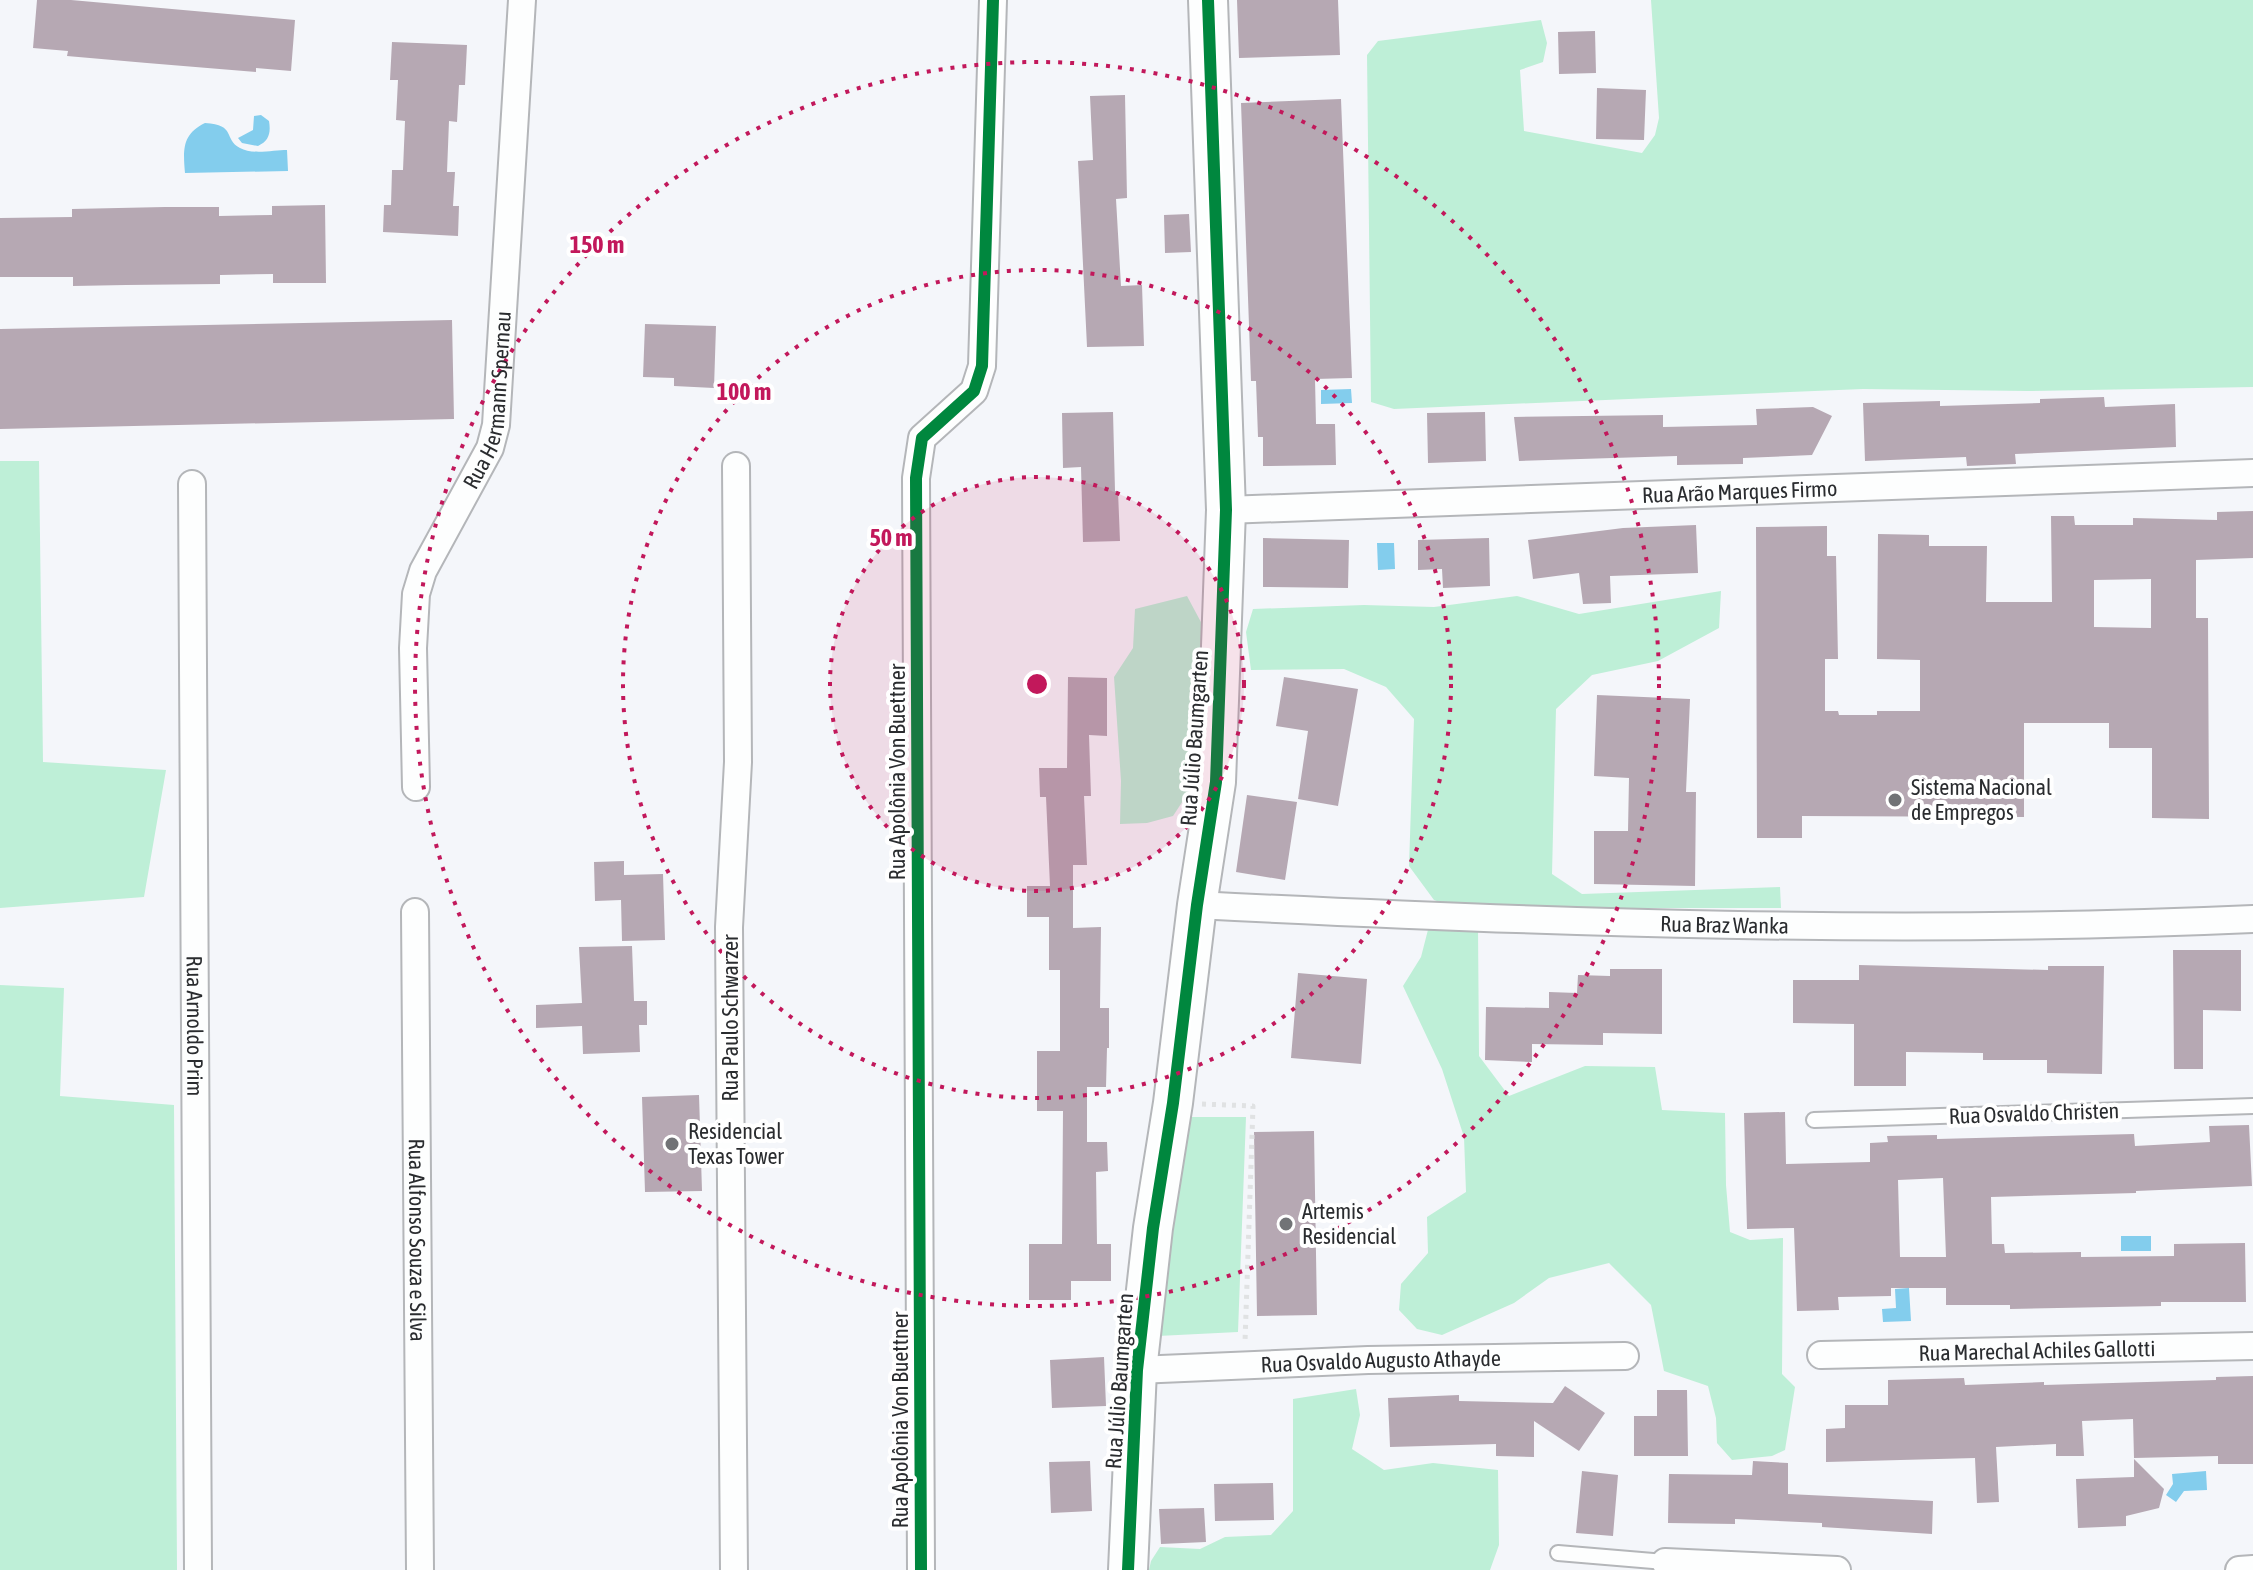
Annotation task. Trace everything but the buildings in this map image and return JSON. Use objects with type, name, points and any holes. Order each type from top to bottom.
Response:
[{"type":"street","name":"Rua Hermann Spernau","points":[[416,787],[413,648],[416,594],[423,571],[490,448],[496,425],[522,0]]},
{"type":"street","name":"Rua Apolônia Von Buettner","points":[[921,1570],[916,478],[922,438],[974,391],[982,366],[993,0]]},
{"type":"street","name":"Rua Júlio Baumgarten","points":[[1128,1570],[1137,1370],[1153,1228],[1216,782],[1226,510],[1208,0]]},
{"type":"street","name":"Rua Paulo Schwarzer","points":[[734,1570],[729,927],[738,762],[736,466]]},
{"type":"street","name":"Rua Arão Marques Firmo","points":[[1226,510],[2253,473]]},
{"type":"street","name":"Rua Arnoldo Prim","points":[[192,484],[198,1570]]},
{"type":"street","name":"Rua Braz Wanka","points":[[1197,905],[1426,916],[1804,927],[2103,926],[2253,919]]},
{"type":"street","name":"Rua Alfonso Souza e Silva","points":[[415,912],[420,1570]]},
{"type":"street","name":"Rua Marechal Achiles Gallotti","points":[[1821,1355],[2253,1346]]},
{"type":"street","name":"Rua Osvaldo Augusto Athayde","points":[[1137,1370],[1368,1360],[1625,1356]]},
{"type":"street","points":[[1665,1562],[1837,1570]]},
{"type":"street","points":[[2239,1570],[2253,1569]]},
{"type":"lane","name":"Rua Osvaldo Christen","points":[[1814,1120],[2253,1106]]},
{"type":"lane","points":[[1558,1553],[1665,1562]]},
{"type":"path","points":[[1173,1103],[1253,1106],[1245,1367]]},
{"type":"green space","points":[[1651,0],[2253,0],[2253,387],[2027,391],[1863,389],[1394,409],[1371,402],[1367,55],[1378,41],[1541,20],[1547,43],[1543,62],[1520,70],[1524,131],[1642,153],[1655,135],[1659,118]]},
{"type":"green space","points":[[0,461],[39,461],[43,762],[166,770],[144,897],[0,908]]},
{"type":"green space","points":[[1721,591],[1719,628],[1658,661],[1592,675],[1556,709],[1552,874],[1582,894],[1780,887],[1781,908],[1457,908],[1434,900],[1409,866],[1414,719],[1386,687],[1344,669],[1251,670],[1246,632],[1253,609],[1364,605],[1434,607],[1517,596],[1579,614]]},
{"type":"green space","points":[[1187,596],[1202,624],[1201,717],[1194,784],[1173,816],[1147,823],[1120,824],[1121,781],[1114,677],[1133,648],[1135,609]]},
{"type":"green space","points":[[1430,922],[1478,928],[1479,1056],[1509,1096],[1585,1066],[1655,1067],[1662,1110],[1725,1113],[1730,1232],[1750,1240],[1783,1238],[1782,1374],[1795,1387],[1785,1450],[1772,1456],[1732,1460],[1717,1443],[1716,1418],[1708,1386],[1664,1371],[1651,1305],[1609,1263],[1549,1278],[1514,1303],[1442,1335],[1417,1329],[1399,1310],[1401,1284],[1428,1253],[1427,1217],[1466,1192],[1464,1137],[1442,1069],[1403,986],[1421,957]]},
{"type":"green space","points":[[0,985],[64,988],[60,1096],[174,1105],[177,1570],[0,1570]]},
{"type":"green space","points":[[1188,1117],[1246,1117],[1238,1332],[1158,1336]]},
{"type":"green space","points":[[1356,1389],[1360,1415],[1352,1449],[1384,1470],[1433,1463],[1498,1470],[1499,1545],[1490,1570],[1149,1570],[1160,1547],[1200,1549],[1225,1537],[1271,1535],[1293,1511],[1293,1399]]},
{"type":"water","points":[[261,115],[269,121],[267,139],[258,146],[242,143],[238,138],[253,130],[254,116]]},
{"type":"water","points":[[205,123],[222,126],[235,144],[245,150],[287,150],[288,171],[185,173],[188,138]]},
{"type":"water","points":[[1351,389],[1352,403],[1321,404],[1321,390]]},
{"type":"water","points":[[1377,543],[1394,543],[1395,569],[1378,570]]},
{"type":"water","points":[[2121,1236],[2151,1236],[2151,1251],[2121,1251]]},
{"type":"water","points":[[1909,1288],[1911,1321],[1883,1322],[1882,1309],[1896,1308],[1895,1289]]},
{"type":"water","points":[[2206,1471],[2207,1490],[2184,1491],[2176,1502],[2166,1495],[2173,1484],[2172,1474]]},
{"type":"cycle path","points":[[921,1570],[916,478],[922,438],[974,391],[982,366],[993,0]]},
{"type":"cycle path","points":[[1128,1570],[1137,1370],[1153,1228],[1216,782],[1226,510],[1208,0]]},
{"type":"place","name":"Sistema Nacional de Empregos","points":[[1895,800]]},
{"type":"place","name":"Residencial Texas Tower","points":[[672,1144]]},
{"type":"place","name":"Artemis Residencial","points":[[1286,1224]]}]
